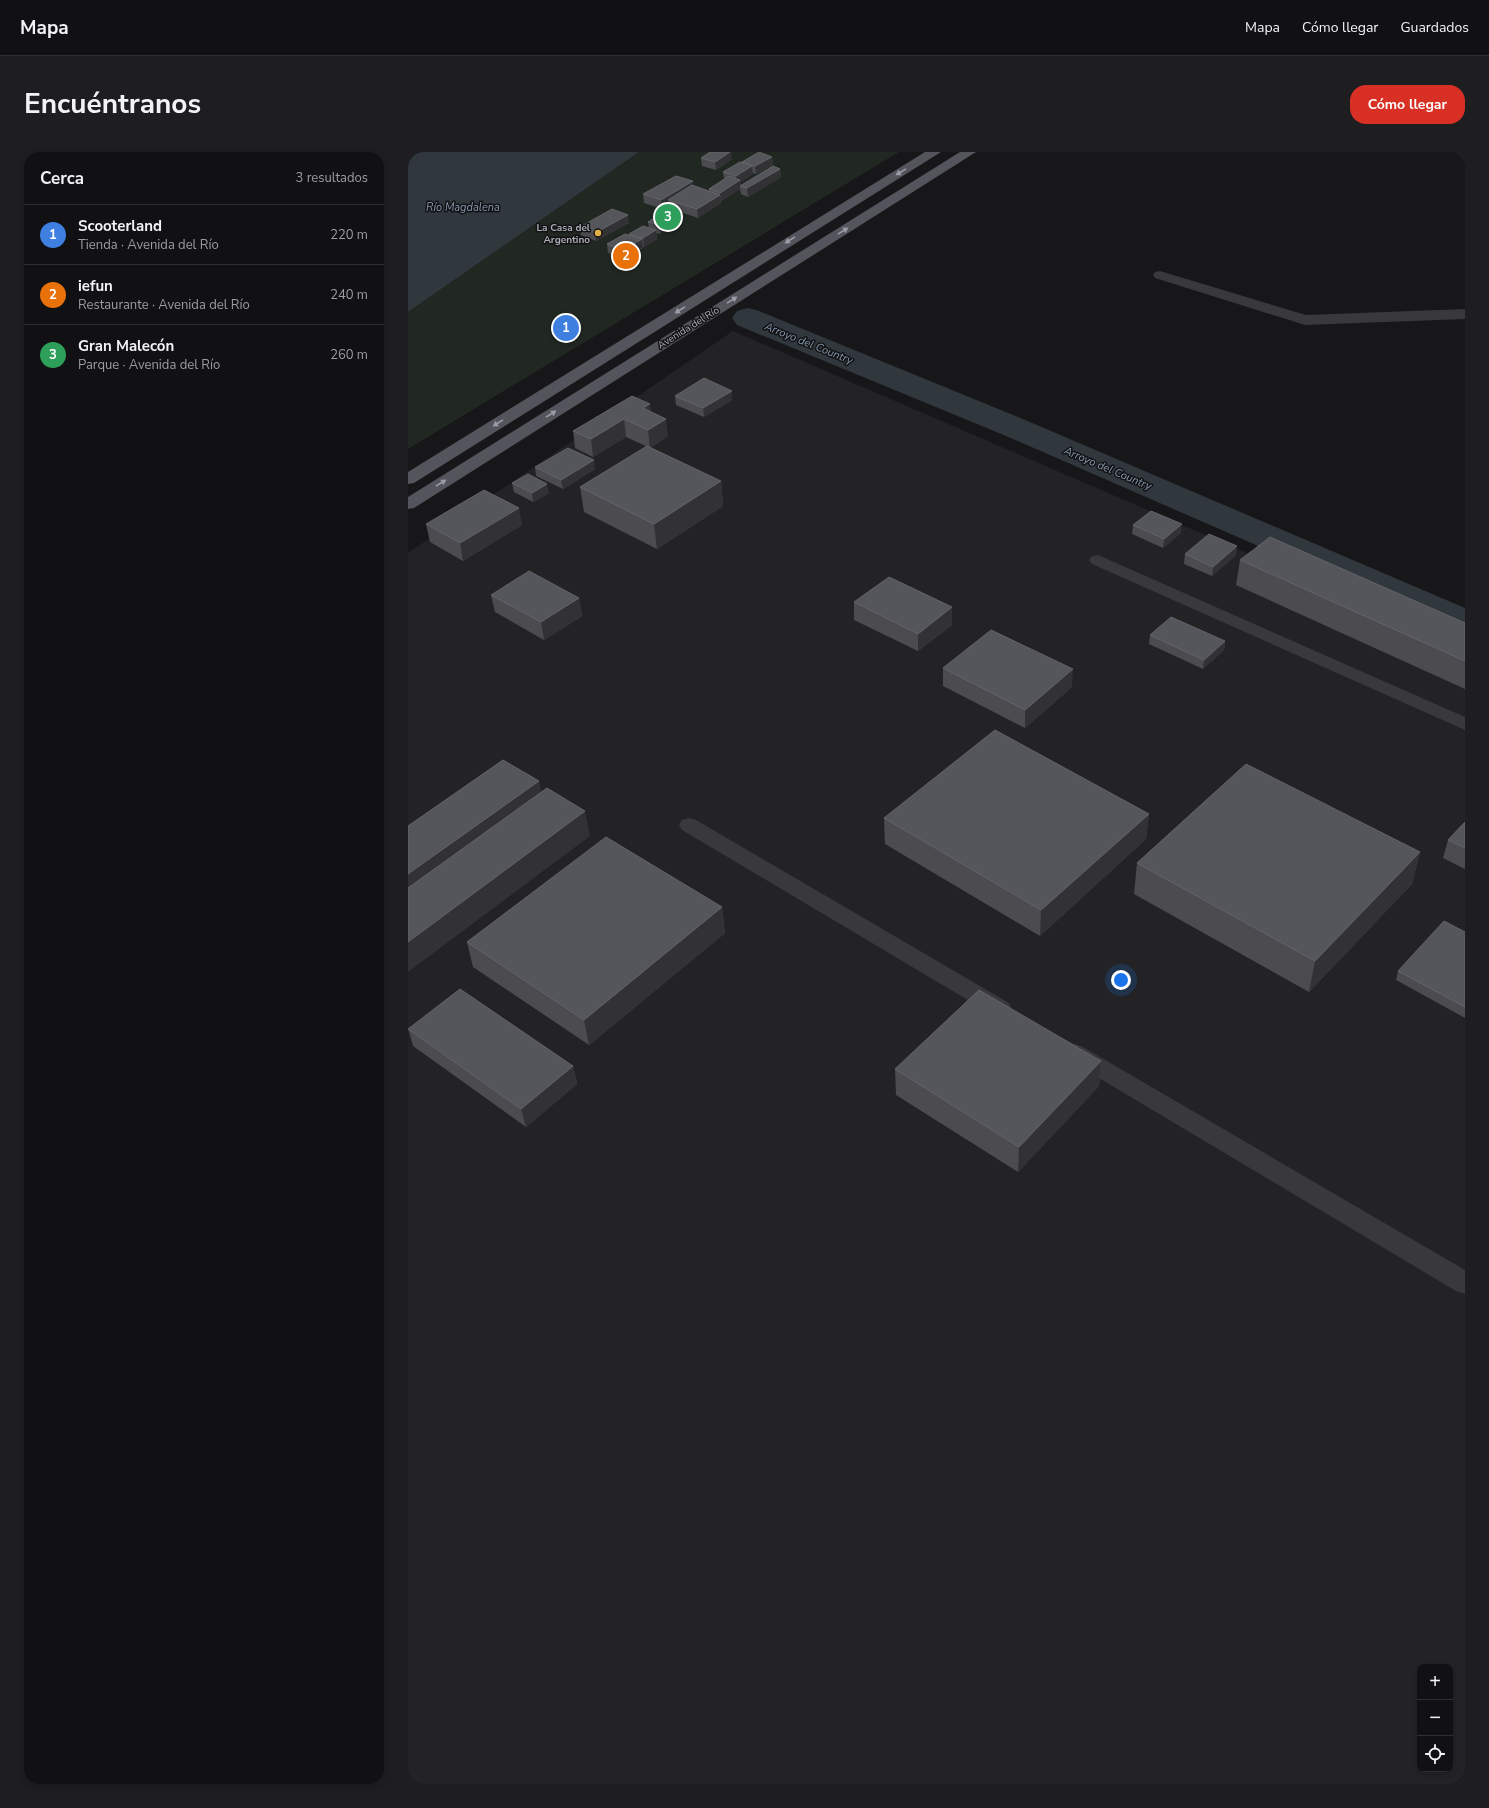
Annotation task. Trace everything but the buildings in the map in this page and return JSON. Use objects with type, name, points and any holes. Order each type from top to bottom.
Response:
[{"type":"main road","name":"Avenida del Río","points":[[408,479],[934,152]]},
{"type":"main road","name":"Avenida del Río","points":[[408,504],[969,152]]},
{"type":"street","points":[[1160,275],[1305,320],[1465,314]]},
{"type":"street","points":[[1098,560],[1465,724]]},
{"type":"street","points":[[689,825],[1019,1019]]},
{"type":"street","points":[[1060,1044],[1465,1283]]},
{"type":"shaded area","points":[[639,152],[899,152],[408,449],[408,312]]},
{"type":"shaded area","points":[[733,331],[1465,647],[1465,1784],[408,1784],[408,553]]},
{"type":"water","name":"Río Magdalena","points":[[408,152],[639,152],[408,312]]},
{"type":"waterway","name":"Arroyo del Country","points":[[748,318],[1018,429],[1465,622]]},
{"type":"place","name":"Gran Malecón","points":[[668,217]]},
{"type":"place","name":"La Casa del Argentino","points":[[598,233]]},
{"type":"place","name":"iefun","points":[[626,256]]},
{"type":"place","name":"Scooterland","points":[[566,328]]}]
